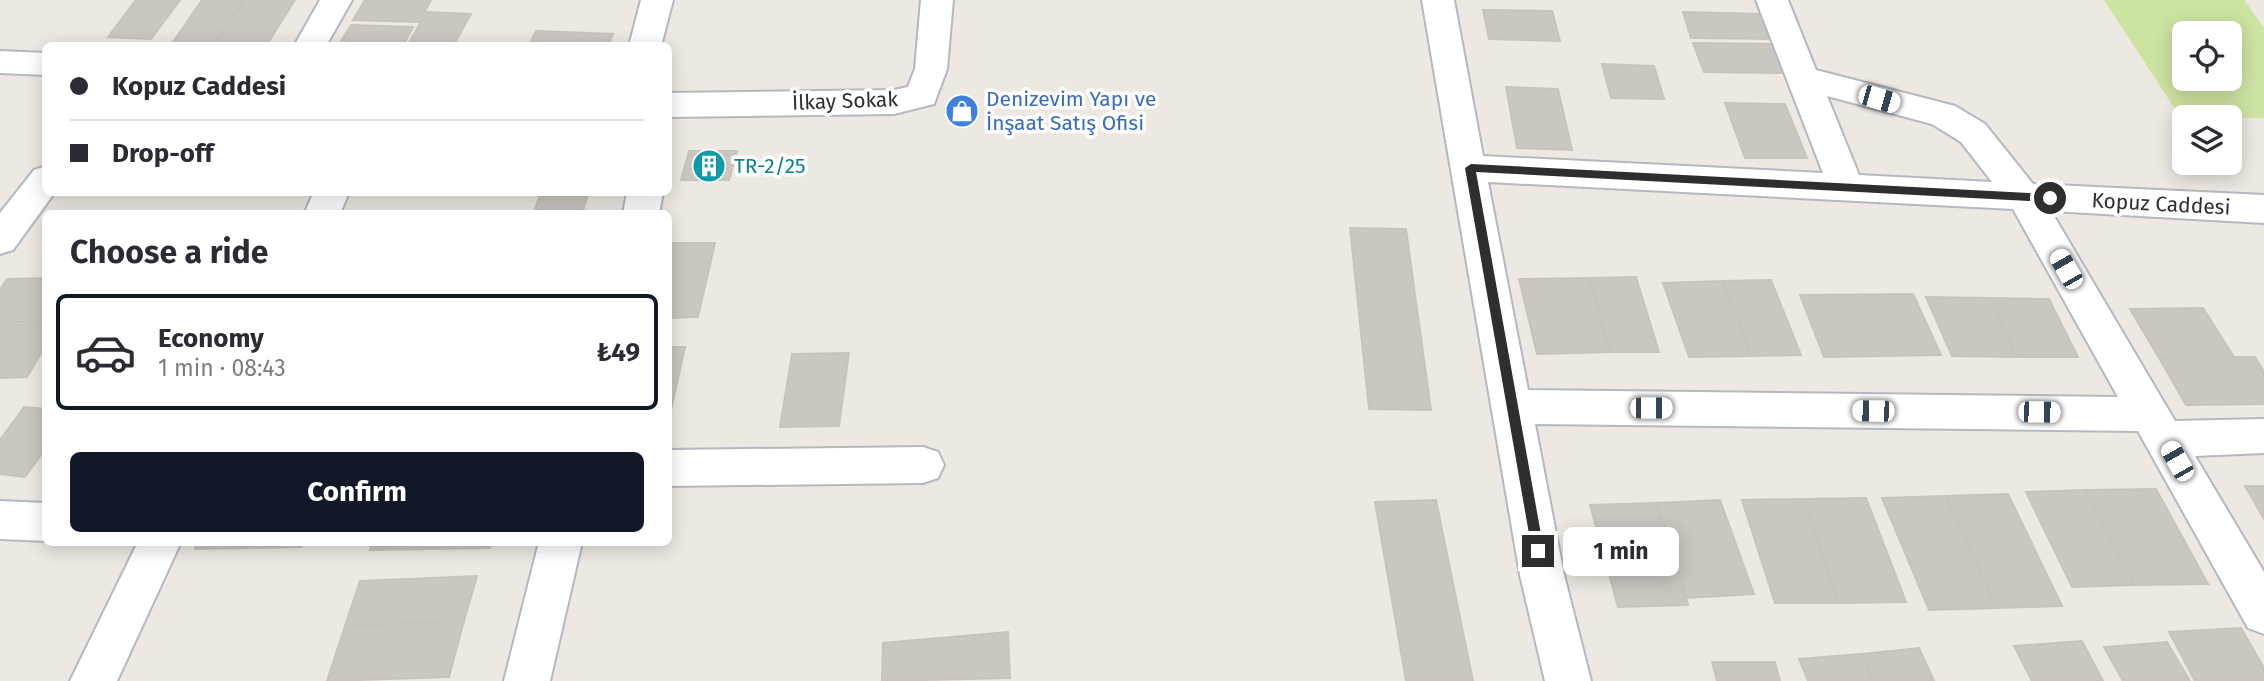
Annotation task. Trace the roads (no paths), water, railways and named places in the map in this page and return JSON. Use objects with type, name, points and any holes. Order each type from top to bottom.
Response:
[{"type":"street","points":[[312,42],[336,0]]},
{"type":"street","points":[[646,42],[657,0]]},
{"type":"street","name":"İlkay Sokak","points":[[672,105],[894,102],[922,96],[932,69],[937,0]]},
{"type":"street","points":[[1438,0],[1471,168],[1542,575],[1567,681]]},
{"type":"street","points":[[1772,0],[1847,189]]},
{"type":"street","points":[[0,62],[42,65]]},
{"type":"street","points":[[1803,78],[1942,115],[1973,133],[2024,197],[2264,613]]},
{"type":"street","name":"Kopuz Caddesi","points":[[1471,168],[2264,209]]},
{"type":"street","points":[[0,240],[42,184]]},
{"type":"street","points":[[1513,407],[2157,426],[2264,436]]},
{"type":"street","points":[[672,468],[923,465]]},
{"type":"street","points":[[0,520],[42,522]]},
{"type":"street","points":[[93,681],[158,546]]},
{"type":"street","points":[[527,681],[560,546]]},
{"type":"place","name":"Denizevim Yapı ve İnşaat Satış Ofisi","points":[[962,111]]},
{"type":"place","name":"TR-2/25","points":[[709,166]]}]
